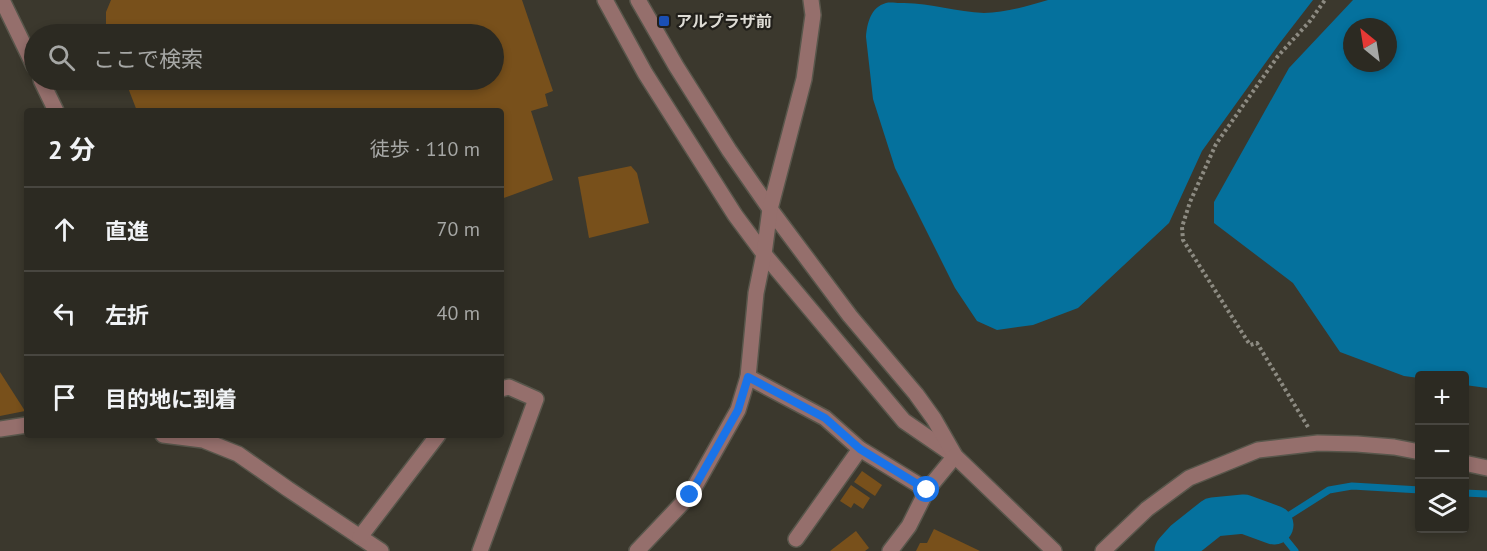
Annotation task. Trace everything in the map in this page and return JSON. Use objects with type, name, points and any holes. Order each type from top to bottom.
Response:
[{"type":"street","points":[[2,0],[24,45]]},
{"type":"street","points":[[605,0],[645,73],[735,215],[764,254],[904,421],[955,456],[1054,551]]},
{"type":"street","points":[[638,0],[729,150],[770,209],[850,316],[916,394],[934,419],[955,456]]},
{"type":"street","points":[[636,551],[690,495],[738,410],[748,377],[756,292],[770,209],[804,79],[813,15],[811,0]]},
{"type":"street","points":[[46,90],[55,108]]},
{"type":"street","points":[[748,377],[825,418],[860,449],[927,490]]},
{"type":"street","points":[[480,551],[536,399],[509,387],[504,388]]},
{"type":"street","points":[[0,429],[24,425]]},
{"type":"street","points":[[204,438],[238,454],[381,551]]},
{"type":"street","points":[[360,537],[436,438]]},
{"type":"street","points":[[1103,551],[1147,509],[1189,478],[1258,450],[1318,443],[1394,447],[1415,451]]},
{"type":"street","points":[[796,539],[860,449]]},
{"type":"street","points":[[890,551],[909,526],[927,490],[955,456]]},
{"type":"street","points":[[1469,464],[1487,468]]},
{"type":"path","points":[[1318,443],[1257,343],[1250,345],[1183,240],[1182,227],[1190,202],[1216,144],[1278,56],[1310,21],[1325,0]]},
{"type":"water","points":[[1048,0],[1313,0],[1202,151],[1169,223],[1078,308],[1033,325],[997,330],[977,321],[955,288],[895,168],[873,99],[866,37],[873,12],[881,5],[888,3],[921,4],[992,13]]},
{"type":"water","points":[[1353,0],[1487,0],[1487,388],[1469,386],[1469,371],[1415,371],[1415,377],[1404,376],[1340,352],[1293,283],[1214,223],[1214,202],[1289,68]]},
{"type":"building","points":[[111,0],[522,0],[553,91],[545,94],[548,106],[531,111],[553,180],[504,198],[504,108],[136,108],[129,90],[504,90],[504,24],[106,24],[106,12]]},
{"type":"building","points":[[631,166],[637,173],[649,223],[589,238],[578,177]]},
{"type":"building","points":[[0,372],[24,411],[0,416]]},
{"type":"building","points":[[862,471],[882,485],[875,496],[854,482]]},
{"type":"building","points":[[851,485],[870,498],[863,509],[854,503],[851,508],[840,501]]},
{"type":"building","points":[[934,529],[980,551],[916,551],[920,543],[927,543]]},
{"type":"building","points":[[856,531],[869,548],[865,551],[830,551]]},
{"type":"waterway","points":[[1295,551],[1274,525],[1329,490],[1352,486],[1415,490]]},
{"type":"waterway","points":[[1469,493],[1487,494]]},
{"type":"waterway","points":[[1174,551],[1213,517],[1244,514],[1274,525]]},
{"type":"place","name":"アルプラザ前","points":[[664,21]]},
{"type":"route","points":[[690,495],[738,410],[748,377],[825,418],[860,449],[927,490]]}]
